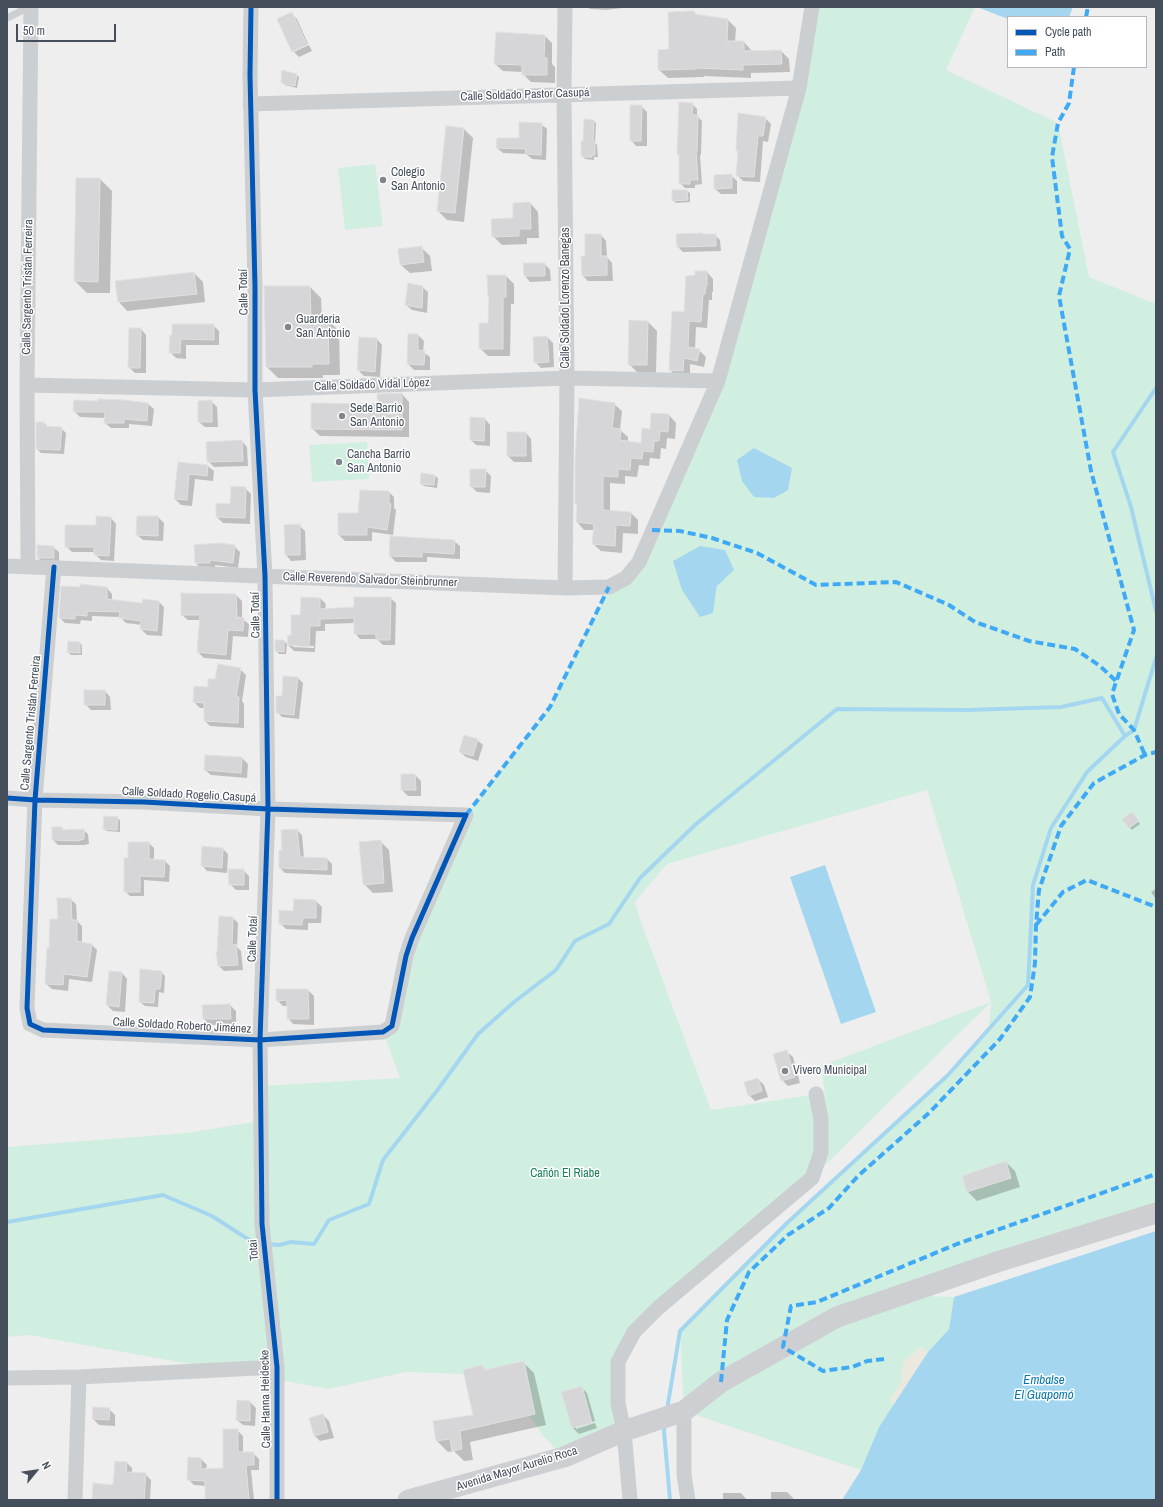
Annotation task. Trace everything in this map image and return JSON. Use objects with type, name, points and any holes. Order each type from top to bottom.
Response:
[{"type":"main road","points":[[678,1413],[721,1382],[836,1317],[997,1262],[1156,1213]]},
{"type":"main road","name":"Avenida Mayor Aurelio Roca","points":[[408,1500],[564,1457],[628,1430],[678,1413]]},
{"type":"street","name":"Calle Sargento Tristán Ferreira","points":[[28,566],[27,385],[30,7]]},
{"type":"street","name":"Calle Totaí","points":[[250,7],[250,104],[255,287],[255,390],[265,576],[268,809],[260,1040],[262,1224]]},
{"type":"street","name":"Calle Soldado Lorenzo Banegas","points":[[565,7],[564,94],[567,378],[565,588]]},
{"type":"street","name":"Calle Reverendo Salvador Steinbrunner","points":[[7,566],[565,588],[609,587],[626,578],[639,562],[718,381],[799,88],[812,7]]},
{"type":"street","name":"Calle Soldado Pastor Casupá","points":[[250,104],[799,88]]},
{"type":"street","name":"Calle Soldado Vidal López","points":[[27,385],[255,390],[567,378],[718,381]]},
{"type":"street","name":"Calle Sargento Tristán Ferreira","points":[[30,1024],[27,1008],[35,800],[54,567]]},
{"type":"street","name":"Calle Soldado Rogelio Casupá","points":[[7,798],[144,802],[268,809],[466,815],[412,938],[406,956],[392,1026],[383,1032]]},
{"type":"street","name":"Calle Soldado Roberto Jiménez","points":[[30,1024],[43,1030],[260,1040],[383,1032]]},
{"type":"street","points":[[630,1500],[628,1430],[618,1403],[618,1362],[634,1332],[658,1308],[812,1178],[821,1152],[821,1119],[816,1094]]},
{"type":"street","name":"Totai","points":[[262,1224],[266,1274]]},
{"type":"street","name":"Calle Hanna Heidecke","points":[[266,1274],[277,1367],[277,1500]]},
{"type":"street","points":[[7,1378],[79,1377],[277,1367]]},
{"type":"street","points":[[75,1500],[79,1377]]},
{"type":"street","points":[[678,1413],[688,1500]]},
{"type":"lane","points":[[7,18],[30,7]]},
{"type":"green space","name":"Cañón El Riabe","points":[[812,7],[975,7],[946,70],[1058,123],[1089,277],[1156,304],[1156,1213],[905,1295],[954,1297],[949,1329],[928,1352],[921,1347],[901,1373],[901,1383],[891,1398],[891,1403],[895,1403],[879,1427],[861,1470],[684,1411],[680,1331],[787,1223],[948,1075],[989,1029],[991,1002],[812,1178],[658,1308],[618,1362],[624,1431],[564,1457],[544,1437],[505,1381],[463,1374],[406,1372],[329,1389],[29,1335],[7,1337],[7,1147],[186,1133],[260,1121],[260,1086],[400,1078],[383,1032],[406,956],[466,815],[550,707],[609,587],[626,578],[718,381]],"holes":[[[673,561],[717,586],[716,599]],[[927,790],[991,1002],[821,1066],[825,1093],[711,1110],[635,902],[667,864]]]},
{"type":"green space","points":[[375,164],[383,226],[345,230],[338,168]]},
{"type":"green space","name":"Cancha Barrio San Antonio","points":[[367,442],[369,479],[312,482],[309,445]]},
{"type":"sand","points":[[922,1347],[928,1352],[895,1403],[890,1403],[891,1398],[901,1383],[903,1361]]},
{"type":"water","points":[[977,7],[1073,7],[1069,16],[1007,16],[1007,19]]},
{"type":"water","points":[[754,448],[792,468],[788,490],[774,498],[754,497],[742,481],[737,460]]},
{"type":"water","points":[[700,546],[725,550],[734,570],[717,586],[713,613],[700,617],[682,590],[673,561]]},
{"type":"water","points":[[825,865],[876,1012],[841,1024],[790,877]]},
{"type":"water","name":"Embalse El Guapomó","points":[[1156,1231],[1156,1500],[842,1500],[861,1470],[879,1427],[928,1352],[949,1329],[954,1297]]},
{"type":"building","points":[[694,11],[694,14],[728,19],[727,41],[744,41],[744,51],[781,50],[782,64],[743,65],[743,70],[696,68],[658,70],[658,50],[669,49],[668,12]]},
{"type":"building","points":[[292,12],[307,45],[292,52],[277,19]]},
{"type":"building","points":[[496,32],[545,35],[544,58],[547,58],[547,75],[522,75],[522,65],[494,64]]},
{"type":"building","points":[[282,70],[297,74],[295,86],[281,83]]},
{"type":"building","points":[[679,102],[693,103],[692,115],[698,115],[696,151],[698,180],[690,180],[690,184],[679,184],[679,155],[677,155]]},
{"type":"building","points":[[630,105],[642,105],[641,141],[630,141]]},
{"type":"building","points":[[738,113],[766,117],[763,136],[758,136],[754,177],[736,176],[738,151],[736,151]]},
{"type":"building","points":[[584,119],[594,120],[593,142],[595,142],[595,155],[592,155],[592,157],[582,157],[581,154]]},
{"type":"building","points":[[519,122],[542,123],[541,155],[525,154],[526,149],[496,148],[497,138],[519,138]]},
{"type":"building","points":[[446,126],[464,128],[455,213],[437,211]]},
{"type":"building","points":[[732,174],[732,188],[714,189],[714,175]]},
{"type":"building","points":[[76,178],[100,178],[98,282],[74,281]]},
{"type":"building","points":[[672,190],[687,190],[688,200],[672,201]]},
{"type":"building","points":[[530,202],[531,229],[519,229],[519,236],[492,237],[491,219],[513,218],[513,203]]},
{"type":"building","points":[[585,234],[601,234],[601,256],[607,256],[607,275],[582,276],[581,256],[585,256]]},
{"type":"building","points":[[676,234],[716,234],[716,246],[677,247]]},
{"type":"building","points":[[422,246],[424,262],[400,265],[398,249]]},
{"type":"building","points":[[523,263],[545,263],[545,276],[524,276]]},
{"type":"building","points":[[695,271],[707,271],[707,286],[705,294],[703,294],[701,322],[689,321],[688,347],[700,349],[697,361],[684,358],[683,371],[669,370],[672,311],[684,312],[686,276],[695,275]]},
{"type":"building","points":[[194,272],[197,294],[118,302],[115,281]]},
{"type":"building","points":[[487,275],[506,275],[506,297],[503,297],[503,349],[479,349],[479,323],[488,323],[489,297]]},
{"type":"building","points":[[408,283],[423,286],[422,308],[405,305]]},
{"type":"building","name":"Guardería San Antonio","points":[[264,286],[310,286],[311,319],[328,319],[329,364],[312,364],[312,367],[266,367]]},
{"type":"building","points":[[629,320],[648,321],[647,365],[628,365]]},
{"type":"building","points":[[172,324],[214,324],[214,340],[181,339],[180,353],[169,353]]},
{"type":"building","points":[[129,328],[141,328],[140,368],[128,368]]},
{"type":"building","points":[[408,334],[418,334],[418,350],[425,351],[424,365],[407,364]]},
{"type":"building","points":[[547,336],[549,362],[534,363],[533,337]]},
{"type":"building","points":[[359,337],[377,338],[375,372],[357,370]]},
{"type":"building","name":"Sede Barrio San Antonio","points":[[402,393],[402,430],[311,429],[311,403],[378,404],[377,394]]},
{"type":"building","points":[[579,398],[615,403],[612,428],[621,429],[620,440],[641,443],[642,428],[650,429],[651,413],[669,414],[668,432],[660,431],[659,441],[654,441],[653,452],[643,451],[642,459],[631,458],[630,470],[618,469],[618,477],[603,476],[603,510],[631,512],[630,526],[616,525],[615,546],[592,544],[594,524],[576,522],[577,504],[575,504],[575,460]]},
{"type":"building","points":[[98,399],[148,403],[147,421],[124,419],[124,423],[104,423],[105,412],[73,412],[74,400],[98,401]]},
{"type":"building","points":[[212,400],[212,422],[198,422],[198,401]]},
{"type":"building","points":[[470,417],[485,418],[484,441],[470,440]]},
{"type":"building","points":[[36,422],[44,422],[44,426],[62,427],[60,450],[36,449]]},
{"type":"building","points":[[507,432],[526,432],[526,456],[507,456]]},
{"type":"building","points":[[242,440],[243,461],[207,462],[206,442]]},
{"type":"building","points":[[178,462],[208,465],[207,476],[189,474],[187,500],[174,499]]},
{"type":"building","points":[[470,469],[486,469],[485,487],[470,487]]},
{"type":"building","points":[[421,473],[435,475],[434,485],[420,484]]},
{"type":"building","points":[[231,486],[246,487],[245,518],[216,517],[216,503],[230,504]]},
{"type":"building","points":[[360,490],[389,491],[389,503],[391,504],[387,530],[367,527],[367,535],[338,535],[338,513],[358,513]]},
{"type":"building","points":[[96,516],[111,517],[109,556],[94,555],[94,547],[65,547],[65,525],[96,525]]},
{"type":"building","points":[[137,516],[158,516],[158,536],[136,535]]},
{"type":"building","points":[[300,524],[300,555],[285,555],[284,525]]},
{"type":"building","points":[[390,536],[455,540],[454,554],[422,552],[422,557],[389,556]]},
{"type":"building","points":[[219,543],[235,545],[233,563],[210,560],[210,563],[195,563],[194,545]]},
{"type":"building","points":[[37,545],[54,546],[54,558],[37,558]]},
{"type":"building","points":[[80,584],[107,587],[107,599],[142,603],[143,599],[159,601],[157,631],[140,629],[141,621],[119,618],[120,612],[87,611],[87,616],[75,615],[75,619],[59,618],[61,586],[80,587]]},
{"type":"building","points":[[181,593],[236,594],[237,617],[244,618],[243,631],[228,630],[226,655],[197,652],[200,615],[181,615]]},
{"type":"building","points":[[301,597],[320,598],[320,609],[354,607],[354,597],[391,597],[390,640],[376,640],[376,634],[354,634],[354,618],[320,619],[320,626],[310,626],[309,647],[287,645],[288,635],[291,636],[291,615],[300,615]]},
{"type":"building","points":[[275,640],[284,640],[284,652],[275,651]]},
{"type":"building","points":[[68,641],[80,642],[80,653],[67,652]]},
{"type":"building","points":[[218,664],[241,668],[236,697],[239,697],[238,723],[204,721],[204,703],[193,702],[194,686],[208,687],[208,679],[215,679]]},
{"type":"building","points":[[283,676],[298,677],[294,715],[276,713],[276,696],[282,696]]},
{"type":"building","points":[[84,690],[105,690],[105,705],[84,705]]},
{"type":"building","points":[[464,735],[478,739],[473,756],[459,752]]},
{"type":"building","points":[[205,755],[242,757],[241,773],[204,770]]},
{"type":"building","points":[[401,774],[415,774],[416,790],[401,790]]},
{"type":"building","points":[[1132,812],[1139,821],[1129,828],[1122,819]]},
{"type":"building","points":[[104,816],[118,817],[117,830],[103,829]]},
{"type":"building","points":[[52,827],[62,827],[62,830],[84,829],[84,839],[80,841],[52,840]]},
{"type":"building","points":[[297,829],[300,857],[327,858],[327,870],[279,868],[279,850],[282,850],[281,830]]},
{"type":"building","points":[[381,840],[384,883],[363,885],[359,842]]},
{"type":"building","points":[[128,842],[149,842],[149,859],[165,860],[164,877],[140,876],[140,892],[124,892],[124,858],[128,858]]},
{"type":"building","points":[[202,846],[223,848],[222,868],[201,866]]},
{"type":"building","points":[[228,869],[244,869],[244,885],[229,885]]},
{"type":"building","points":[[57,898],[71,898],[72,920],[77,920],[77,941],[92,944],[87,977],[64,974],[63,985],[45,984],[47,948],[49,948],[50,919],[58,919]]},
{"type":"building","points":[[294,899],[316,900],[316,918],[303,918],[302,925],[279,924],[279,910],[293,911]]},
{"type":"building","points":[[219,916],[233,917],[232,945],[236,944],[238,965],[218,966],[216,952]]},
{"type":"building","points":[[140,969],[162,971],[160,989],[155,989],[154,1003],[139,1002]]},
{"type":"building","points":[[109,971],[122,972],[119,1007],[106,1005]]},
{"type":"building","points":[[276,989],[308,989],[309,1019],[287,1019],[287,1000],[276,1001]]},
{"type":"building","points":[[230,1004],[231,1019],[203,1019],[202,1005]]},
{"type":"building","points":[[787,1050],[795,1077],[781,1081],[773,1054]]},
{"type":"building","points":[[758,1078],[762,1091],[748,1096],[744,1082]]},
{"type":"building","points":[[1006,1161],[1011,1178],[967,1192],[962,1176]]},
{"type":"building","points":[[524,1361],[535,1414],[460,1431],[462,1449],[452,1451],[450,1439],[436,1441],[433,1421],[473,1415],[463,1370],[482,1365],[484,1370]]},
{"type":"building","points":[[582,1386],[592,1423],[572,1428],[561,1392]]},
{"type":"building","points":[[237,1400],[250,1401],[250,1421],[236,1420]]},
{"type":"building","points":[[93,1407],[110,1408],[109,1420],[92,1419]]},
{"type":"building","points":[[323,1414],[328,1432],[314,1436],[309,1418]]},
{"type":"building","points":[[223,1429],[238,1429],[238,1452],[254,1452],[254,1465],[246,1465],[249,1500],[205,1500],[205,1481],[187,1480],[188,1457],[201,1458],[201,1469],[223,1468]]},
{"type":"building","points":[[115,1461],[127,1462],[126,1472],[146,1473],[144,1500],[92,1500],[93,1483],[113,1485]]},
{"type":"waterway","points":[[1156,388],[1113,452],[1131,507],[1156,611]]},
{"type":"waterway","points":[[667,1410],[680,1331],[787,1223],[948,1075],[1028,985],[1033,885],[1051,828],[1087,772],[1125,736],[1134,730],[1156,658]]},
{"type":"waterway","points":[[267,1244],[279,1245],[291,1242],[314,1244],[329,1220],[369,1204],[383,1160],[439,1088],[478,1034],[514,1002],[556,970],[575,941],[609,924],[640,878],[696,824],[837,709],[967,710],[1061,707],[1102,698],[1125,736]]},
{"type":"waterway","points":[[7,1222],[163,1195],[212,1216],[251,1241],[261,1243]]},
{"type":"waterway","points":[[665,1425],[664,1431],[670,1500]]},
{"type":"marked path","points":[[1086,16],[1088,7]]},
{"type":"marked path","points":[[1074,68],[1069,103],[1058,123],[1052,157],[1062,236],[1070,249],[1059,296],[1091,471],[1134,630],[1112,694],[1119,714],[1134,730],[1145,755]]},
{"type":"marked path","points":[[652,530],[680,531],[712,538],[757,553],[816,585],[896,582],[949,605],[975,622],[1029,641],[1075,649],[1100,666],[1117,682]]},
{"type":"marked path","points":[[466,815],[550,707],[609,587]]},
{"type":"marked path","points":[[721,1382],[727,1320],[749,1272],[788,1235],[829,1208],[858,1176],[929,1113],[1000,1039],[1030,997],[1035,963],[1039,890],[1061,826],[1094,783],[1145,755],[1156,752]]},
{"type":"marked path","points":[[1036,925],[1063,892],[1087,880],[1156,907]]},
{"type":"marked path","points":[[884,1359],[867,1361],[852,1367],[823,1371],[783,1347],[791,1306],[817,1302],[957,1244],[1156,1174]]},
{"type":"cycle path","points":[[251,7],[250,75],[255,287],[255,390],[265,576],[268,809],[260,1040],[262,1224],[277,1367],[277,1500]]},
{"type":"cycle path","points":[[7,798],[35,800],[144,802],[268,809],[466,815],[412,938],[406,956],[392,1026],[383,1032],[260,1040],[43,1030],[30,1024],[27,1008],[35,800],[54,567]]},
{"type":"place","name":"Colegio San Antonio","points":[[383,180]]},
{"type":"place","name":"Guardería San Antonio","points":[[288,327]]},
{"type":"place","name":"Sede Barrio San Antonio","points":[[342,416]]},
{"type":"place","name":"Cancha Barrio San Antonio","points":[[339,462]]},
{"type":"place","name":"Vivero Municipal","points":[[785,1071]]}]
